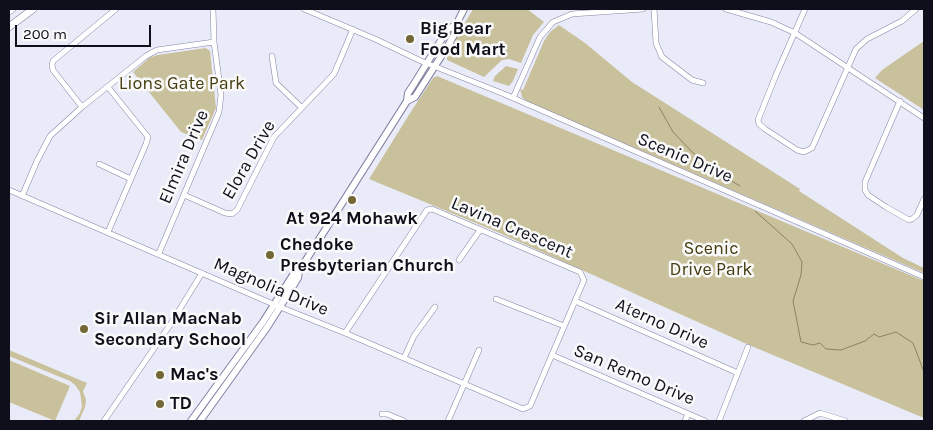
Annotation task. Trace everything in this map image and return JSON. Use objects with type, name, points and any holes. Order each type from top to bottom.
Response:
[{"type":"highway","points":[[9,27],[32,9]]},
{"type":"main road","points":[[407,101],[415,97],[455,33],[456,25],[464,9]]},
{"type":"main road","points":[[198,421],[277,306],[293,275],[299,271],[407,101],[408,93],[448,29],[456,25]]},
{"type":"main road","points":[[191,421],[277,306]]},
{"type":"main road","points":[[196,414],[198,421]]},
{"type":"street","points":[[82,107],[53,70],[53,61],[116,9]]},
{"type":"street","name":"Elmira Drive","points":[[159,253],[219,112],[221,95],[214,42],[213,9]]},
{"type":"street","name":"Scenic Drive","points":[[304,9],[924,277]]},
{"type":"street","points":[[513,98],[535,46],[544,30],[562,17],[589,10],[643,9]]},
{"type":"street","points":[[654,9],[656,43],[662,57],[692,80],[703,83]]},
{"type":"street","points":[[726,9],[737,10],[795,33],[924,118]]},
{"type":"street","points":[[806,9],[760,112],[758,122],[766,130],[797,150],[804,152],[812,148],[854,53],[860,44],[902,20],[916,9]]},
{"type":"street","name":"Elora Drive","points":[[184,195],[225,213],[232,214],[237,210],[274,137],[334,74],[353,29]]},
{"type":"street","points":[[22,196],[50,136],[82,107],[146,56],[157,50],[214,42]]},
{"type":"street","points":[[272,56],[276,83],[301,107]]},
{"type":"street","points":[[108,87],[148,137],[108,232]]},
{"type":"street","points":[[900,102],[865,182],[865,190],[868,195],[909,220],[917,215],[924,199]]},
{"type":"street","points":[[99,164],[131,178]]},
{"type":"street","name":"Magnolia Drive","points":[[9,190],[159,253],[277,306],[523,409]]},
{"type":"street","name":"Lavina Crescent","points":[[345,333],[426,210],[432,209],[580,272],[584,280],[530,406],[523,409]]},
{"type":"street","points":[[459,260],[480,230]]},
{"type":"street","points":[[104,421],[170,326],[202,273]]},
{"type":"street","points":[[496,299],[564,326]]},
{"type":"street","name":"Aterno Drive","points":[[575,301],[738,372]]},
{"type":"street","points":[[404,358],[414,336],[436,307]]},
{"type":"street","points":[[719,421],[748,347]]},
{"type":"street","points":[[448,421],[479,350]]},
{"type":"street","name":"San Remo Drive","points":[[552,355],[705,421]]},
{"type":"street","points":[[804,421],[820,413],[845,421]]},
{"type":"street","points":[[382,414],[387,414],[404,421]]},
{"type":"street","points":[[685,421],[688,414]]},
{"type":"green space","points":[[473,9],[527,9],[544,22],[533,35],[521,63],[509,59],[502,60],[484,77],[447,60],[447,54]]},
{"type":"green space","points":[[559,25],[585,43],[632,82],[800,189],[799,191],[903,258],[924,268],[924,273],[526,101],[522,97],[520,89],[523,90],[544,41],[550,32]]},
{"type":"green space","points":[[924,41],[924,110],[875,78],[882,70]]},
{"type":"green space","name":"Lions Gate Park","points":[[206,48],[210,51],[216,108],[202,140],[181,132],[133,72],[149,58],[157,55]]},
{"type":"green space","points":[[506,66],[518,69],[509,86],[493,81],[495,76]]},
{"type":"green space","name":"Scenic Drive Park","points":[[437,76],[924,281],[924,418],[749,345],[495,231],[369,179],[433,78]]},
{"type":"green space","points":[[9,350],[87,383],[83,391],[86,400],[85,407],[79,421],[74,421],[80,413],[82,406],[80,392],[75,385],[70,381],[9,356]]},
{"type":"green space","points":[[9,360],[70,386],[55,421],[9,402]]},
{"type":"waterway","points":[[659,107],[673,132],[693,153],[715,171],[740,186]]},
{"type":"waterway","points":[[755,211],[792,244],[802,262],[801,275],[793,301],[801,342],[813,345],[820,343],[826,349],[841,350],[865,341],[874,334],[879,337],[896,332],[913,343],[924,372]]},
{"type":"place","name":"Big Bear Food Mart","points":[[410,39]]},
{"type":"place","name":"At 924 Mohawk","points":[[352,200]]},
{"type":"place","name":"Chedoke Presbyterian Church","points":[[270,255]]},
{"type":"place","name":"Sir Allan MacNab Secondary School","points":[[84,329]]},
{"type":"place","name":"Mac's","points":[[160,375]]},
{"type":"place","name":"TD","points":[[160,404]]}]
